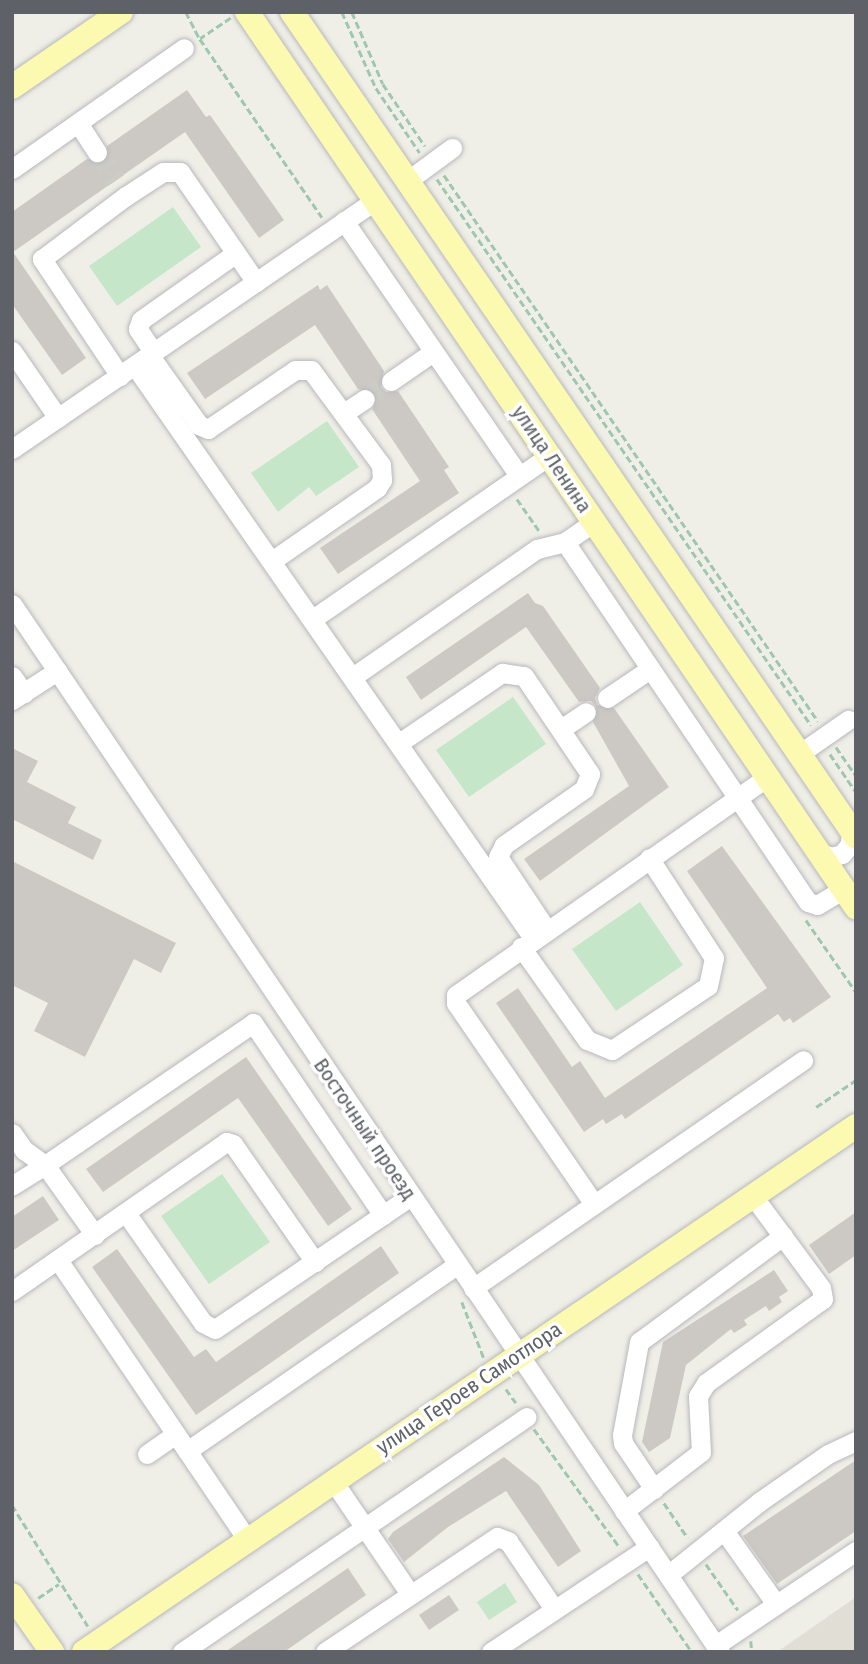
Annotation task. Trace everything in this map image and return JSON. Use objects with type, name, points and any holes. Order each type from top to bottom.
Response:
[{"type":"main road","points":[[12,87],[121,12]]},
{"type":"main road","name":"улица Ленина","points":[[247,12],[850,898]]},
{"type":"main road","name":"улица Ленина","points":[[292,12],[854,834]]},
{"type":"main road","points":[[358,175],[357,155],[365,147],[377,148],[391,157]]},
{"type":"main road","name":"улица Героев Самотлора","points":[[91,1647],[856,1126]]},
{"type":"main road","points":[[12,1595],[52,1652]]},
{"type":"street","points":[[12,169],[192,44]]},
{"type":"street","points":[[78,123],[97,152]]},
{"type":"street","points":[[407,181],[453,148]]},
{"type":"street","points":[[256,282],[180,172],[163,172],[121,188],[42,259],[198,425],[208,429],[303,368],[317,374],[381,465],[382,480],[273,560]]},
{"type":"street","points":[[12,449],[375,200]]},
{"type":"street","points":[[337,226],[433,352],[513,480]]},
{"type":"street","points":[[236,253],[141,320],[138,329],[140,363],[533,938],[592,1044],[617,1049],[708,986],[714,958],[649,858]]},
{"type":"street","points":[[12,351],[58,418]]},
{"type":"street","points":[[391,381],[433,352]]},
{"type":"street","points":[[344,413],[365,399]]},
{"type":"street","points":[[314,618],[550,455]]},
{"type":"street","points":[[354,676],[537,549],[557,544],[594,522]]},
{"type":"street","points":[[557,544],[650,669],[808,902],[817,905],[850,898]]},
{"type":"street","name":"Восточный проезд","points":[[12,604],[411,1196],[451,1269],[473,1288],[718,1649]]},
{"type":"street","points":[[607,698],[650,669]]},
{"type":"street","points":[[399,743],[510,670],[524,676],[588,767],[589,782],[504,845],[498,857],[533,938]]},
{"type":"street","points":[[12,676],[18,697],[57,671]]},
{"type":"street","points":[[561,729],[586,712]]},
{"type":"street","points":[[799,754],[848,720]]},
{"type":"street","points":[[594,1204],[455,999],[459,990],[767,777]]},
{"type":"street","points":[[819,852],[831,857],[842,854],[854,834]]},
{"type":"street","points":[[12,1186],[253,1023],[383,1215]]},
{"type":"street","points":[[473,1288],[803,1060]]},
{"type":"street","points":[[12,1133],[24,1150],[45,1165],[95,1235]]},
{"type":"street","points":[[12,1291],[221,1145],[233,1144],[315,1262]]},
{"type":"street","points":[[126,1213],[207,1327],[221,1327],[411,1196]]},
{"type":"street","points":[[624,1511],[701,1452],[698,1396],[706,1383],[823,1299],[821,1288],[752,1196]]},
{"type":"street","points":[[654,1489],[622,1435],[639,1342],[783,1236]]},
{"type":"street","points":[[58,1260],[247,1539]]},
{"type":"street","points":[[187,1451],[451,1269]]},
{"type":"street","points":[[182,1652],[526,1417]]},
{"type":"street","points":[[147,1454],[176,1434]]},
{"type":"street","points":[[668,1575],[818,1461],[856,1441]]},
{"type":"street","points":[[333,1481],[410,1594]]},
{"type":"street","points":[[724,1532],[776,1604]]},
{"type":"street","points":[[325,1652],[497,1537],[508,1541],[554,1609]]},
{"type":"street","points":[[491,1652],[649,1547]]},
{"type":"street","points":[[718,1649],[747,1623],[856,1551]]},
{"type":"path","points":[[186,12],[192,44],[337,226]]},
{"type":"path","points":[[192,44],[240,12]]},
{"type":"path","points":[[342,12],[376,88],[432,163],[823,736],[856,792]]},
{"type":"path","points":[[352,12],[383,84],[432,163],[823,736],[856,776]]},
{"type":"path","points":[[513,480],[557,544]]},
{"type":"path","points":[[803,915],[856,992]]},
{"type":"path","points":[[816,1107],[856,1080]]},
{"type":"path","points":[[451,1269],[493,1372],[692,1652]]},
{"type":"path","points":[[654,1489],[747,1623],[752,1652]]},
{"type":"path","points":[[12,1505],[91,1647]]},
{"type":"shaded area","points":[[856,1597],[856,1652],[777,1652]]},
{"type":"green space","points":[[173,207],[201,247],[117,306],[89,266]]},
{"type":"green space","points":[[327,421],[359,467],[316,496],[309,487],[278,512],[251,473]]},
{"type":"green space","points":[[513,697],[546,744],[469,797],[436,750]]},
{"type":"green space","points":[[640,902],[683,965],[616,1011],[572,949]]},
{"type":"green space","points":[[222,1174],[270,1242],[209,1284],[161,1216]]},
{"type":"green space","points":[[505,1583],[517,1602],[489,1620],[477,1602]]},
{"type":"building","points":[[187,90],[206,117],[210,115],[284,220],[259,238],[185,132],[13,252],[86,358],[62,375],[12,304],[12,212],[87,159],[104,162],[107,146]]},
{"type":"building","points":[[318,285],[320,290],[327,285],[384,371],[381,387],[386,392],[398,391],[449,467],[444,470],[459,493],[338,574],[320,548],[420,481],[372,409],[377,399],[375,392],[358,389],[315,325],[205,399],[187,373]]},
{"type":"building","points":[[528,593],[535,603],[543,606],[600,688],[595,698],[597,705],[614,708],[669,787],[540,881],[524,859],[629,786],[593,722],[596,706],[591,701],[579,702],[526,627],[421,700],[406,677]]},
{"type":"building","points":[[12,748],[38,761],[27,782],[76,807],[68,823],[102,840],[93,860],[12,819]]},
{"type":"building","points":[[722,846],[831,997],[793,1023],[790,1018],[784,1022],[778,1014],[625,1119],[622,1114],[606,1124],[603,1119],[584,1132],[496,1003],[518,988],[572,1067],[580,1061],[605,1098],[767,988],[687,871]]},
{"type":"building","points":[[12,861],[176,943],[161,973],[134,959],[85,1057],[34,1031],[48,1003],[12,985]]},
{"type":"building","points":[[246,1057],[352,1209],[328,1226],[238,1098],[103,1192],[86,1169]]},
{"type":"building","points":[[43,1196],[59,1220],[12,1251],[12,1217]]},
{"type":"building","points":[[856,1212],[856,1255],[829,1274],[809,1245]]},
{"type":"building","points":[[381,1246],[399,1273],[196,1415],[92,1267],[117,1249],[194,1357],[206,1349],[216,1362]]},
{"type":"building","points":[[774,1270],[788,1291],[779,1297],[782,1302],[769,1311],[766,1306],[744,1320],[747,1325],[734,1333],[731,1329],[686,1365],[670,1438],[649,1452],[642,1442],[663,1342]]},
{"type":"building","points":[[504,1457],[539,1485],[581,1551],[558,1567],[506,1491],[448,1527],[404,1562],[388,1539],[393,1532]]},
{"type":"building","points":[[856,1460],[856,1531],[777,1584],[743,1536]]},
{"type":"building","points":[[348,1568],[366,1595],[284,1652],[225,1652]]},
{"type":"building","points":[[449,1595],[459,1610],[429,1630],[419,1615]]},
{"type":"tunnel","points":[[97,152],[116,180]]},
{"type":"tunnel","points":[[365,399],[391,381]]}]
